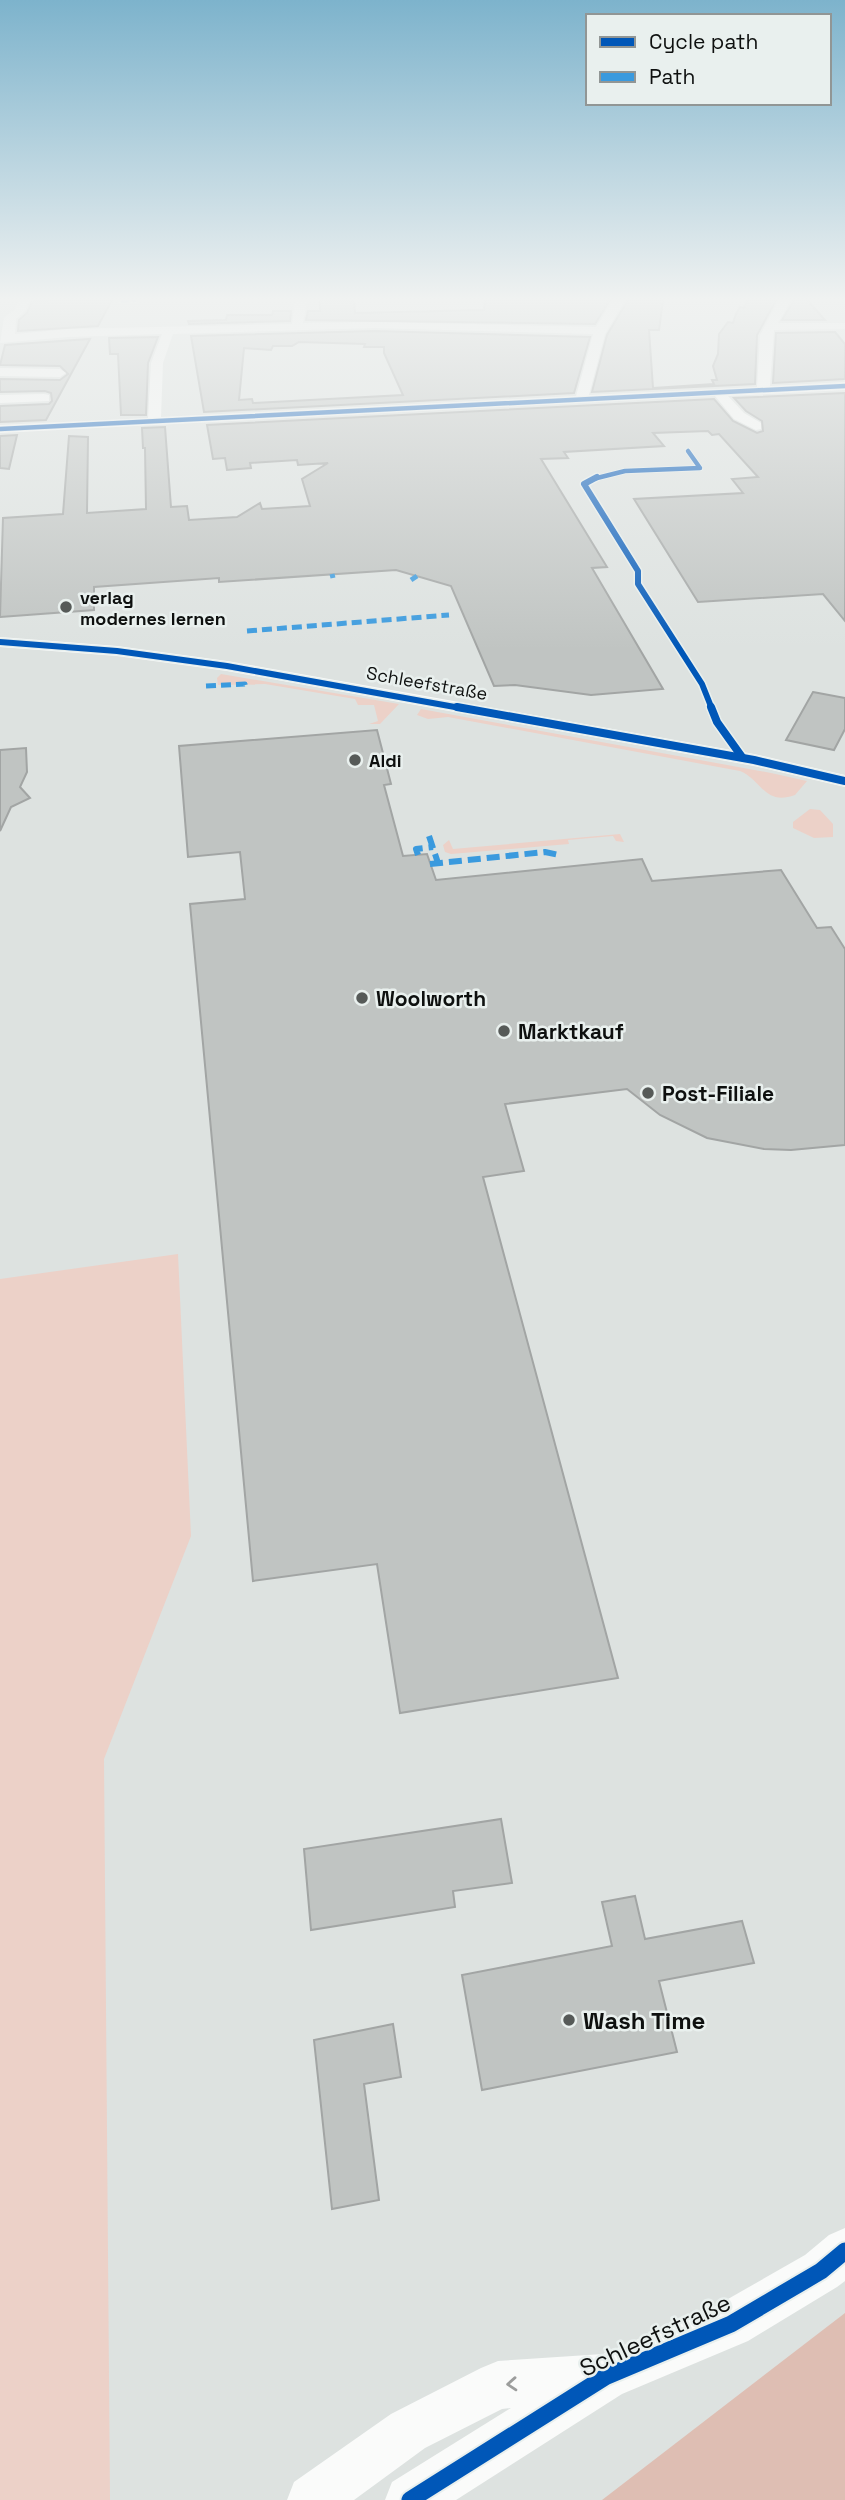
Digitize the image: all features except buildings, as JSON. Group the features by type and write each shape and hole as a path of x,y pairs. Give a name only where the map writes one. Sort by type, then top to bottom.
{"street":[{"path":"154,417 154,421"},
{"path":"0,429 239,417"},
{"path":"740,417 756,426"},
{"name":"Schleefstraße","path":"0,642 160,655 255,670 754,760 845,781"},
{"name":"Schleefstraße","path":"410,2500 605,2377 731,2324 821,2271 845,2251"},
{"name":"Schleefstraße","path":"312,2500 408,2431 498,2385 605,2377"}],"shaded area":[{"path":"221,674 399,704 380,724 369,724 378,721 374,705 358,705 355,699 265,684 218,685 217,678"},
{"path":"421,709 807,781 795,795 776,797 740,771 448,717 428,719 417,715"},
{"path":"810,809 820,810 833,824 833,837 814,838 793,828 793,822"},
{"path":"620,834 624,842 616,841 613,836 568,840 569,844 451,854 445,852 443,845 449,840 453,849"},
{"path":"178,1254 191,1536 104,1759 110,2500 0,2500 0,1279"},
{"path":"845,2313 845,2500 602,2500"}],"marked path":[{"path":"332,574 333,578"},
{"path":"411,580 417,576"},
{"path":"247,631 449,615"},
{"path":"206,686 245,684 246,689"},
{"path":"429,836 438,863"},
{"path":"418,855 416,849 433,847"},
{"path":"430,864 545,852 559,855"}],"cycle path":[{"path":"0,429 242,417"},
{"path":"688,451 700,468 610,473 584,484 638,571 638,584 702,684 717,722 742,757"},
{"path":"0,642 117,651 227,666 754,760 845,781"},
{"path":"410,2500 605,2377 731,2324 821,2271 845,2251"}],"place":[{"name":"verlag modernes lernen","path":"66,607"},
{"name":"Aldi","path":"355,760"},
{"name":"Woolworth","path":"362,998"},
{"name":"Marktkauf","path":"504,1031"},
{"name":"Post-Filiale","path":"648,1093"},
{"name":"Wash Time","path":"569,2020"}]}
